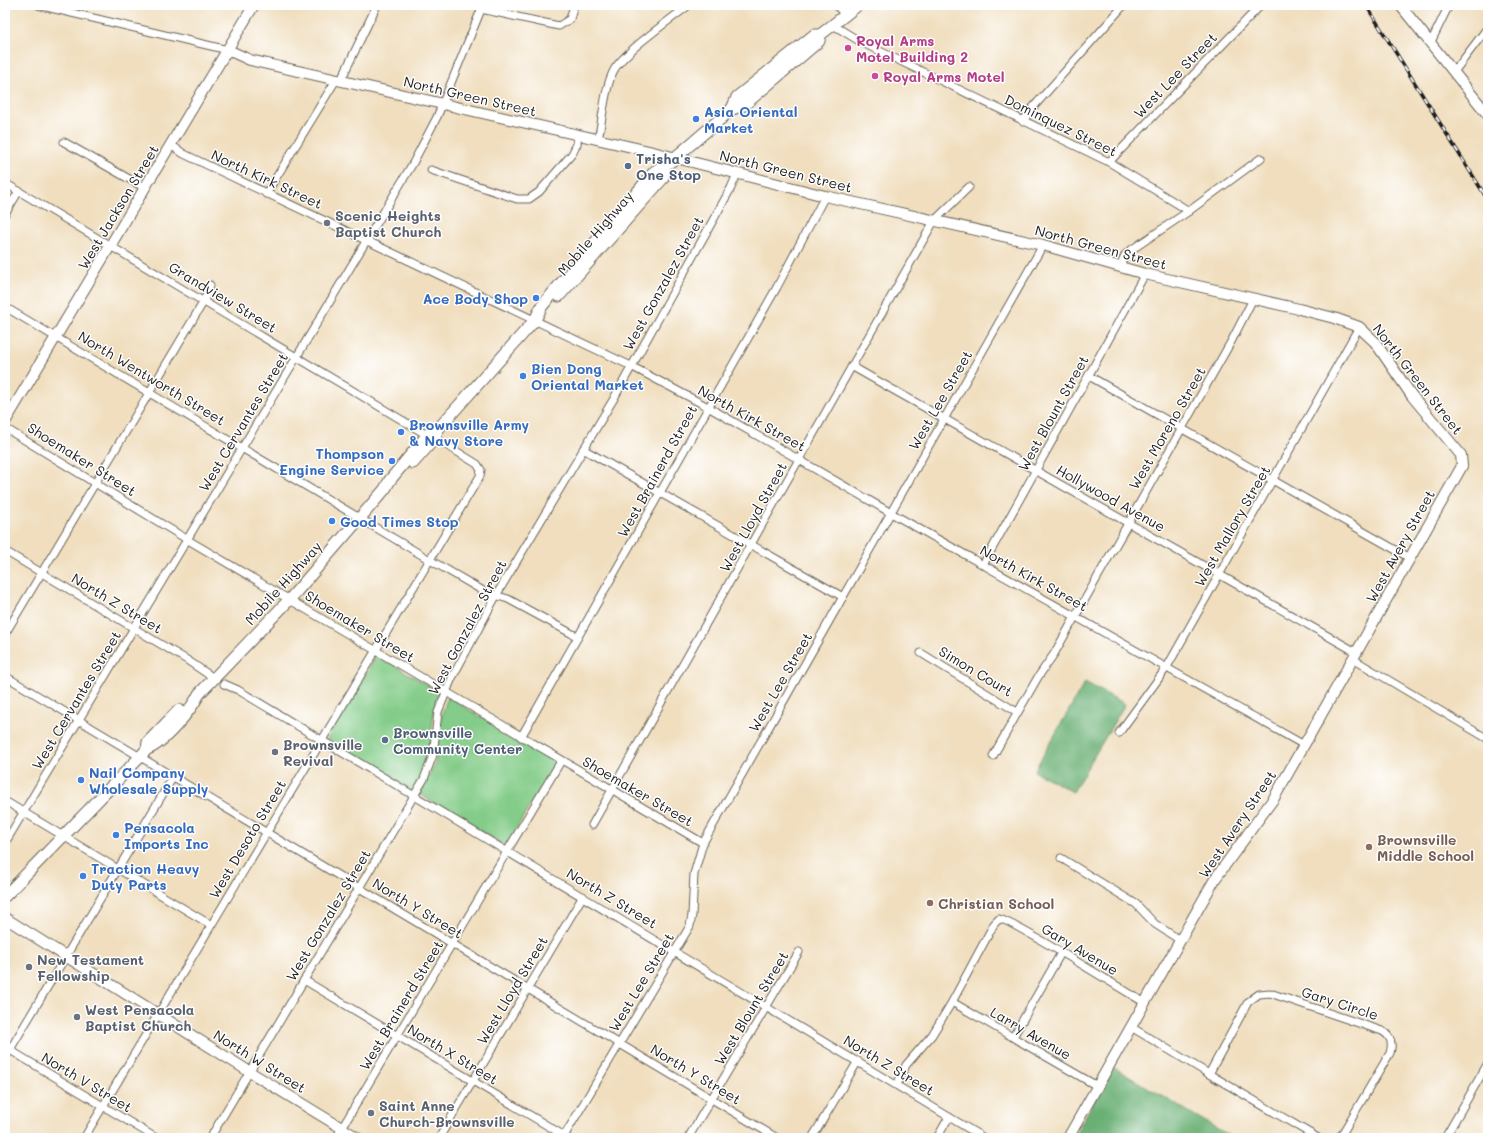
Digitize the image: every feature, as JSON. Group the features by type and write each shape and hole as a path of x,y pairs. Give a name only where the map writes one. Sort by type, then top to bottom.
{"main road":[{"name":"Mobile Highway","path":"5,896 143,753 153,747 166,734 194,704 199,694 220,681 385,489 395,484 433,434 537,316 546,310 584,269 663,178 665,166 732,109 744,104 803,55 819,41 820,35 858,5"}],"street":[{"name":"North Green Street","path":"38,5 228,50 250,60 598,139 825,196 1043,245 1145,274 1299,309 1359,327 1383,352 1412,396 1461,455 1462,462"},
{"name":"West Jackson Street","path":"5,422 254,5"},
{"path":"266,194 339,80 377,5"},
{"path":"482,7 559,26 570,19 574,5"},
{"path":"598,139 609,82 616,67 625,57 689,5"},
{"path":"836,5 845,15"},
{"path":"1023,122 1029,112 1124,5"},
{"path":"1400,5 1488,115"},
{"path":"1430,44 1449,5"},
{"name":"West Lee Street","path":"1109,162 1260,6"},
{"name":"West Cervantes Street","path":"5,843 416,158 442,103 482,7"},
{"name":"Dominquez Street","path":"833,25 854,39 1023,122 1109,162 1189,211"},
{"path":"1454,72 1488,27"},
{"path":"431,170 517,199 529,199 539,192 572,154 578,135"},
{"path":"64,142 145,188"},
{"name":"North Kirk Street","path":"171,145 184,154 266,194 537,316 708,407 891,513 1304,745"},
{"path":"1120,266 1125,255 1131,250 1189,211 1261,158"},
{"name":"West Gonzalez Street","path":"210,1138 431,764 438,712 446,692 497,594 631,366 731,188 737,174"},
{"name":"Grandview Street","path":"5,183 297,357 433,434 477,464 481,470"},
{"name":"West Lloyd Street","path":"592,825 752,545 934,221 969,187"},
{"path":"5,214 19,191"},
{"name":"West Brainerd Street","path":"521,737 777,287 825,196"},
{"name":"West Lee Street","path":"565,1137 675,952 691,920 694,874 703,843 1043,245"},
{"name":"West Blount Street","path":"983,565 1145,274"},
{"path":"5,634 204,301 210,285"},
{"name":"West Moreno Street","path":"993,756 1017,712 1054,654 1253,299"},
{"name":"North Wentworth Street","path":"5,307 485,592 497,594 578,637"},
{"name":"West Mallory Street","path":"1119,733 1167,667 1359,327"},
{"name":"Hollywood Avenue","path":"852,366 1220,574 1355,655 1488,739"},
{"path":"1089,376 1410,558"},
{"name":"Shoemaker Street","path":"5,428 96,482 188,540 290,599 561,761 703,843"},
{"path":"583,449 843,596"},
{"name":"West Avery Street","path":"1068,1138 1215,879 1274,798 1410,558 1462,462"},
{"name":"West Desoto Street","path":"84,1138 480,476 481,470"},
{"name":"North Z Street","path":"5,551 135,628 220,681 322,740 583,896 984,1138"},
{"name":"Simon Court","path":"921,653 1017,712"},
{"name":"North Y Street","path":"5,676 79,720 143,753 173,776 777,1138"},
{"name":"West Brainerd Street","path":"336,1138 561,761"},
{"path":"5,1058 7,1048 66,955 173,776"},
{"path":"5,801 211,925"},
{"path":"1061,858 1136,904 1155,924 1180,940"},
{"name":"West Lloyd Street","path":"439,1138 583,896"},
{"name":"North W Street","path":"5,918 358,1138"},
{"name":"Gary Avenue","path":"952,1002 994,924 1000,919 1061,953 1144,1003"},
{"name":"West Blount Street","path":"688,1138 799,952"},
{"path":"1013,1037 1061,953"},
{"name":"North X Street","path":"304,980 565,1137"},
{"name":"Gary Circle","path":"1209,1074 1248,1002 1259,994 1270,993 1382,1031 1390,1038 1392,1047 1390,1053 1342,1134 1338,1138"},
{"path":"897,1085 906,1065 932,1035 952,1002"},
{"name":"Larry Avenue","path":"952,1002 1097,1086"},
{"path":"1131,1027 1318,1138"},
{"name":"North V Street","path":"7,1048 156,1138"},
{"path":"812,1138 858,1061"},
{"path":"1445,1138 1488,1063"},
{"path":"937,1138 949,1117"}],"green space":[{"path":"377,655 441,693 434,711 428,762 413,791 327,739"},
{"path":"1085,682 1125,704 1073,792 1034,771"},
{"path":"448,697 556,762 506,846 419,794 435,765 442,714"},
{"path":"1113,1067 1233,1138 1073,1138"}],"railway":[{"path":"1366,5 1488,200"}],"place":[{"name":"Royal Arms Motel Building 2","path":"848,48"},
{"name":"Royal Arms Motel","path":"875,76"},
{"name":"Asia Oriental Market","path":"696,119"},
{"name":"Trisha's One Stop","path":"628,166"},
{"name":"Scenic Heights Baptist Church","path":"327,223"},
{"name":"Ace Body Shop","path":"536,298"},
{"name":"Bien Dong Oriental Market","path":"523,376"},
{"name":"Brownsville Army & Navy Store","path":"401,432"},
{"name":"Thompson Engine Service","path":"392,461"},
{"name":"Good Times Stop","path":"332,521"},
{"name":"Brownsville Community Center","path":"385,740"},
{"name":"Brownsville Revival","path":"275,752"},
{"name":"Nail Company Wholesale Supply","path":"81,780"},
{"name":"Pensacola Imports Inc","path":"116,835"},
{"name":"Brownsville Middle School","path":"1369,847"},
{"name":"Traction Heavy Duty Parts","path":"83,876"},
{"name":"Christian School","path":"930,903"},
{"name":"New Testament Fellowship","path":"29,967"},
{"name":"West Pensacola Baptist Church","path":"77,1017"},
{"name":"Saint Anne Church-Brownsville","path":"371,1113"}]}
